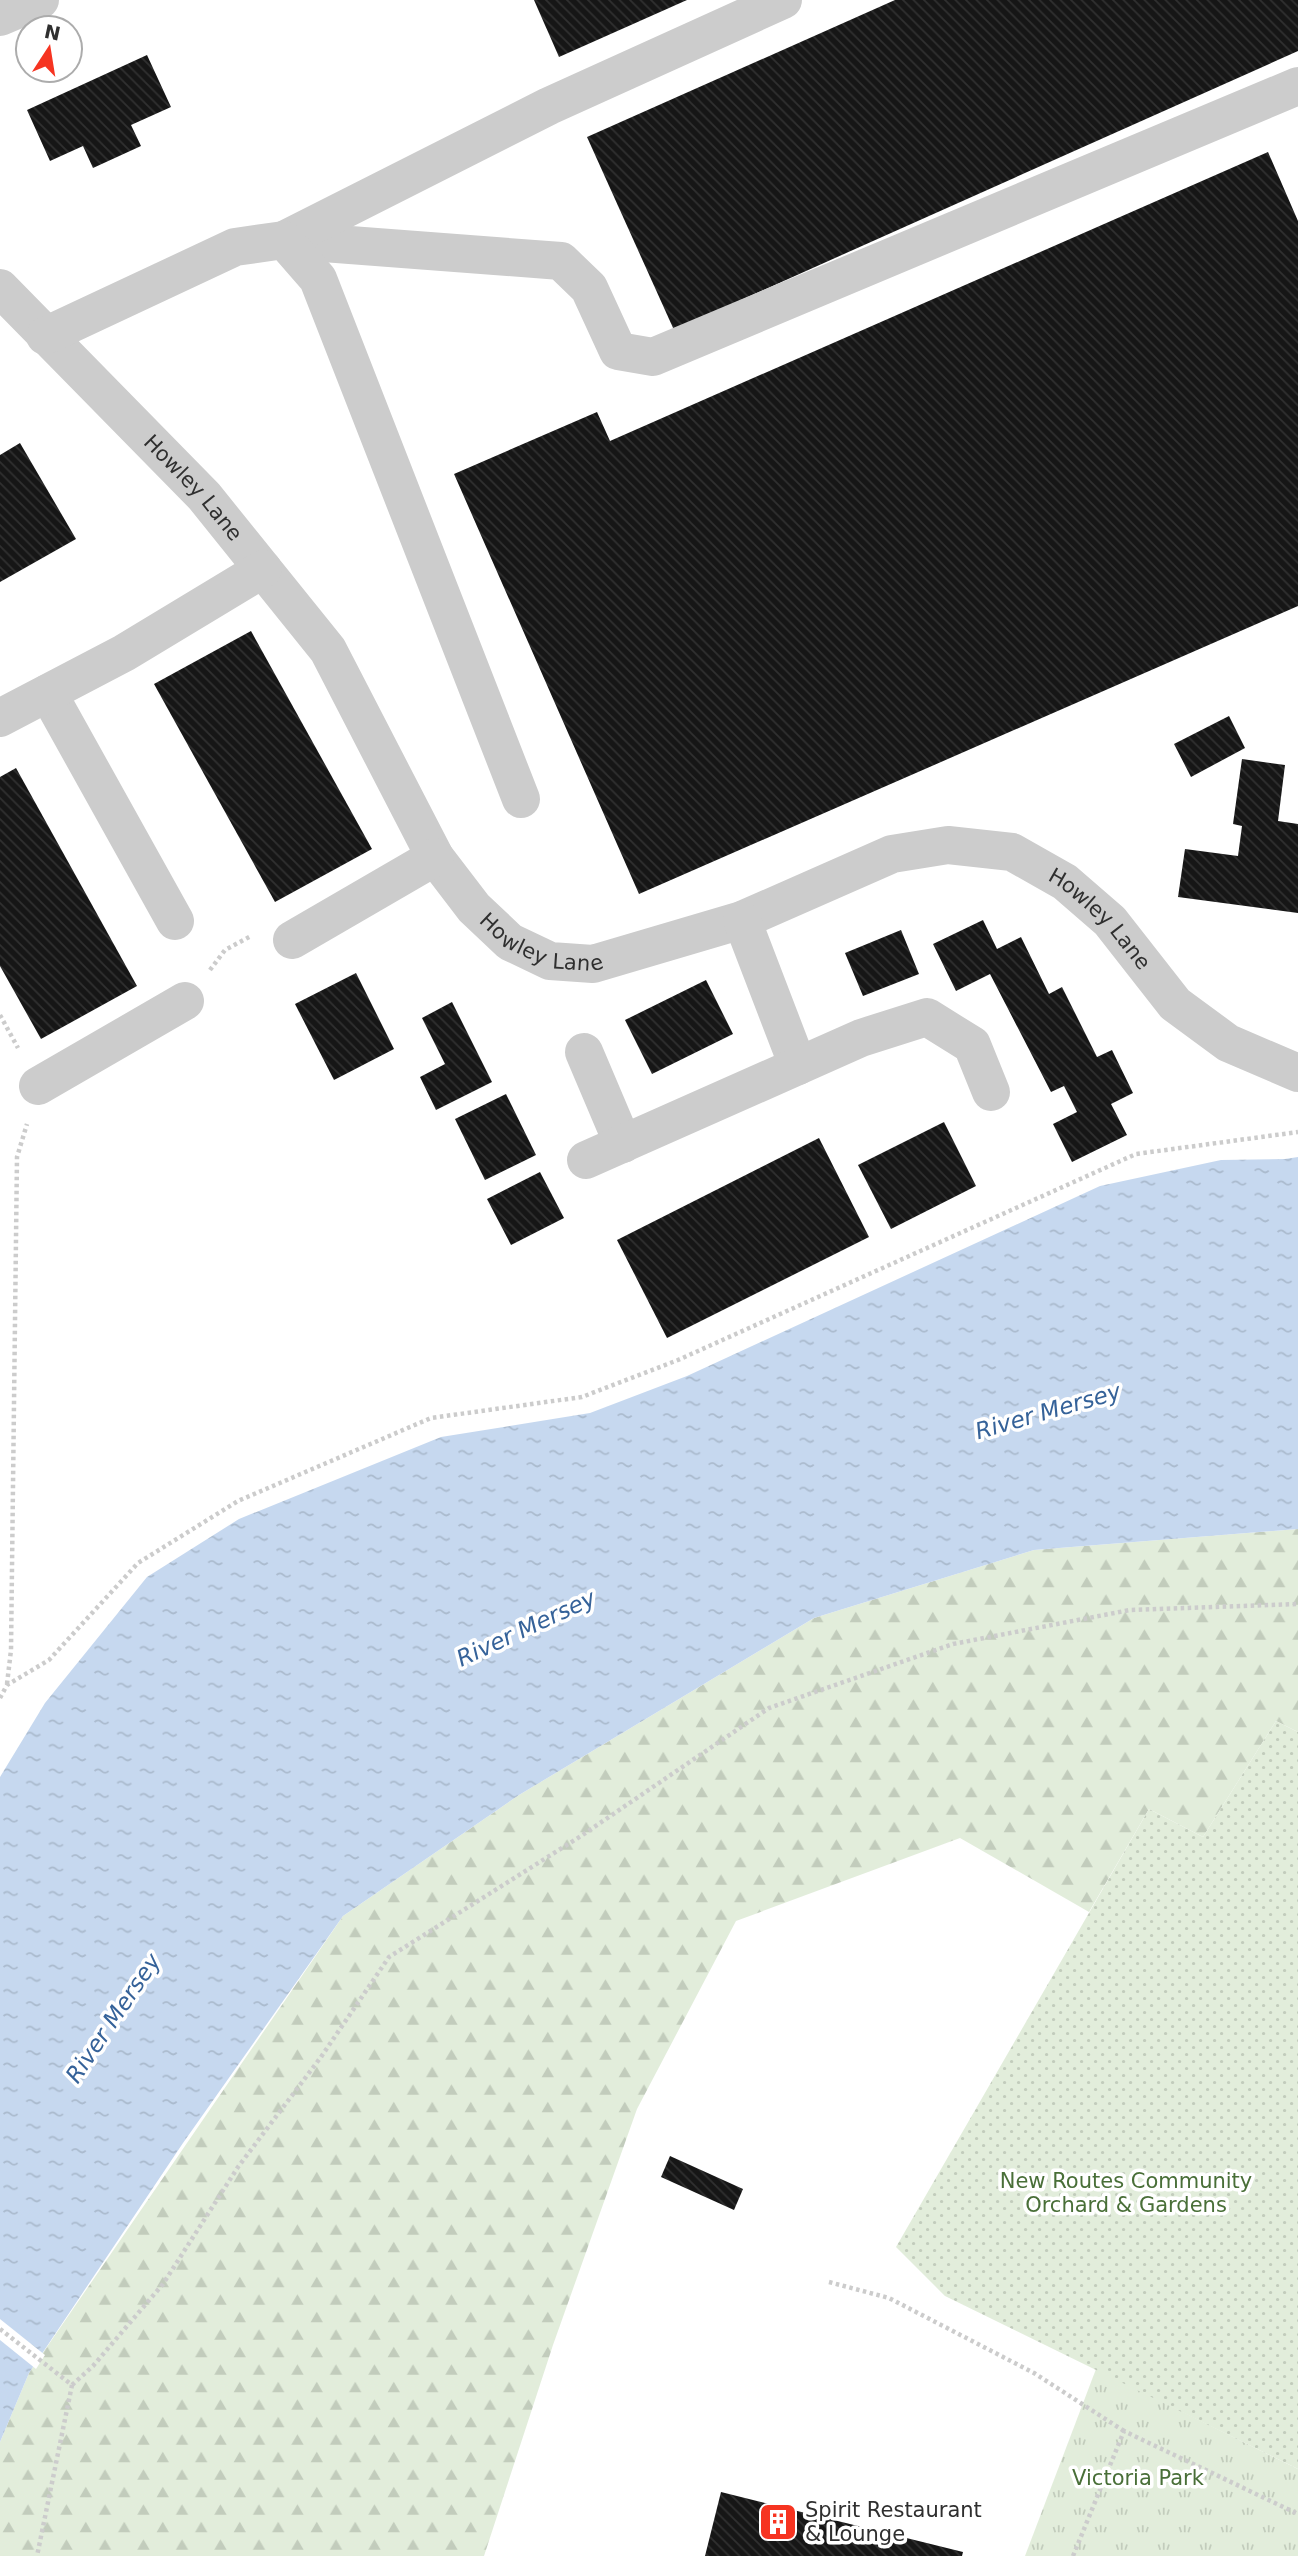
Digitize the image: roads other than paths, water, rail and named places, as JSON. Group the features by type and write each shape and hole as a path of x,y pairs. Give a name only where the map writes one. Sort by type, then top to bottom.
{"street":[{"path":"0,18 40,0"},
{"path":"284,240 549,106 783,0"},
{"path":"46,336 235,247 284,240 561,261 589,288 618,351 653,356 1298,86"},
{"path":"284,240 318,279 520,799"},
{"name":"Howley Lane","path":"0,288 204,495 328,650 435,857 474,908 510,942 550,961 593,964 743,920 892,854 948,845 1012,852 1065,882 1110,921 1175,1004 1228,1043 1298,1073"},
{"path":"0,718 124,653 263,569"},
{"path":"48,693 175,921"},
{"path":"292,940 435,857"},
{"path":"743,920 798,1066"},
{"path":"38,1086 186,1000"},
{"path":"586,1160 861,1038 927,1017 972,1045 991,1092"},
{"path":"584,1052 624,1144"}],"water":[{"name":"River Mersey","path":"1298,1157 1298,1529 1034,1550 814,1618 519,1795 343,1916 183,2143 29,2373 0,2442 0,1777 45,1703 147,1577 239,1519 441,1437 590,1413 687,1376 1100,1186 1221,1160"}],"place":[{"name":"Spirit Restaurant & Lounge","path":"778,2522"}],"park label":[{"name":"New Routes Community Orchard & Gardens","path":"1126,2193"},
{"name":"Victoria Park","path":"1138,2478"}]}
